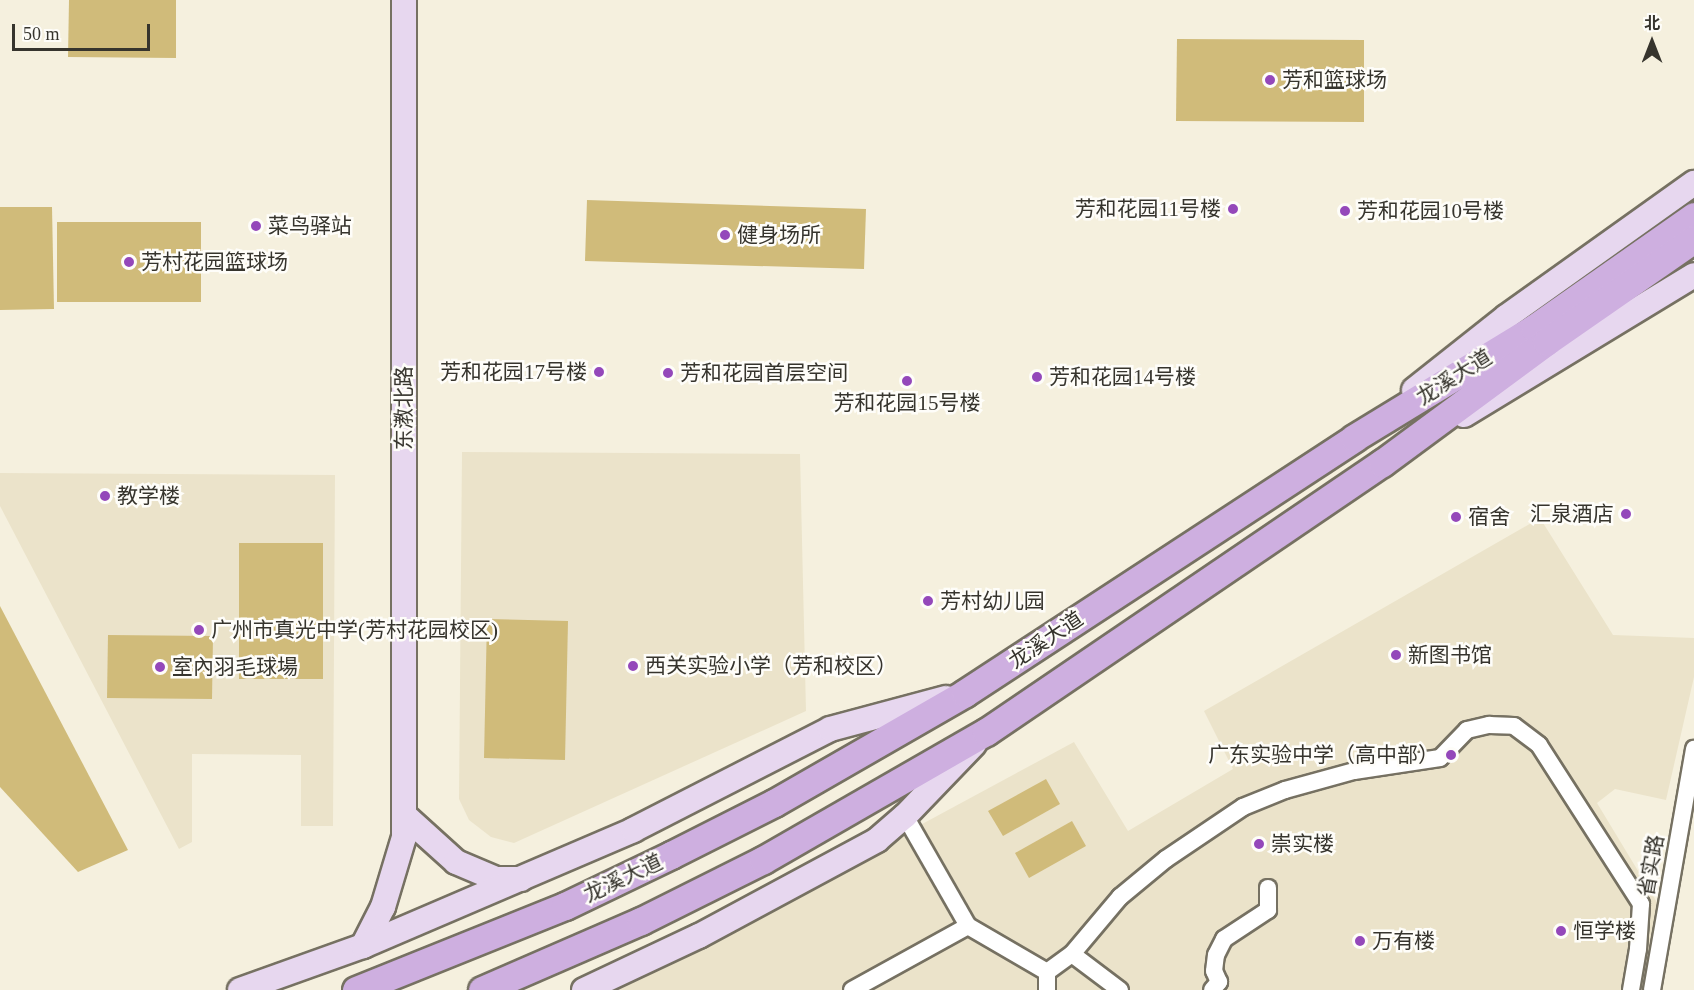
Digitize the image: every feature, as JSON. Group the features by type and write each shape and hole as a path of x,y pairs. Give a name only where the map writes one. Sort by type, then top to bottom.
{"main road":[{"name":"龙溪大道","path":"482,990 581,948 763,860 986,732 1382,463 1540,335 1694,216"},
{"name":"龙溪大道","path":"356,990 565,906 722,830 966,693 1354,438 1540,335 1694,239"}],"street":[{"name":"东漖北路","path":"363,946 383,908 397,869 404,837 404,0"},
{"path":"1354,438 1506,317 1694,183"},
{"path":"1382,463 1500,394 1694,275"},
{"path":"240,990 363,946 633,830 830,729 966,693"},
{"path":"1047,972 1072,954 1119,897 1166,859 1243,807 1284,790 1354,771 1440,758 1467,730 1489,725 1514,726 1539,745 1641,904 1638,949 1631,990"},
{"path":"584,990 699,936 877,840 905,816 986,732"},
{"name":"省实路","path":"1652,990 1694,749"},
{"path":"404,815 456,862 496,879 522,879"},
{"path":"905,816 968,926 1047,972"},
{"path":"1212,990 1219,982 1214,970 1216,955 1224,939 1268,910 1268,888"},
{"path":"852,990 968,926"},
{"path":"1072,954 1120,990"},
{"path":"1047,972 1047,990"}],"shaded area":[{"path":"69,0 176,0 176,58 68,57"},
{"name":"芳和篮球场","path":"1177,39 1364,40 1364,122 1176,121"},
{"name":"健身场所","path":"587,200 866,209 864,269 585,261"},
{"path":"0,207 52,207 54,309 0,310"},
{"name":"芳村花园篮球场","path":"57,222 201,222 201,302 57,302"},
{"name":"西关实验小学（芳和校区）","path":"462,452 800,454 806,711 514,843 491,837 469,820 459,799"},
{"name":"广州市真光中学(芳村花园校区)","path":"0,473 335,475 333,826 301,826 301,755 192,754 192,842 179,849 0,506"},
{"name":"广东实验中学（高中部）","path":"1540,518 1613,635 1694,638 1694,677 1666,800 1615,789 1597,803 1658,904 1642,990 615,990 1074,742 1128,831 1233,769 1204,711"},
{"path":"239,543 323,543 323,679 239,679"},
{"path":"0,606 128,850 78,872 0,787"},
{"path":"487,619 568,621 565,760 484,758"},
{"name":"室內羽毛球場","path":"108,635 213,636 212,699 107,698"},
{"path":"1046,779 1060,804 1003,836 988,811"},
{"path":"1072,821 1086,846 1029,878 1015,853"}],"place":[{"name":"芳和篮球场","path":"1270,80"},
{"name":"芳和花园11号楼","path":"1233,209"},
{"name":"芳和花园10号楼","path":"1345,211"},
{"name":"菜鸟驿站","path":"256,226"},
{"name":"健身场所","path":"725,235"},
{"name":"芳村花园篮球场","path":"129,262"},
{"name":"芳和花园17号楼","path":"599,372"},
{"name":"芳和花园首层空间","path":"668,373"},
{"name":"芳和花园14号楼","path":"1037,377"},
{"name":"芳和花园15号楼","path":"907,381"},
{"name":"教学楼","path":"105,496"},
{"name":"汇泉酒店","path":"1626,514"},
{"name":"宿舍","path":"1456,517"},
{"name":"芳村幼儿园","path":"928,601"},
{"name":"广州市真光中学(芳村花园校区)","path":"199,630"},
{"name":"新图书馆","path":"1396,655"},
{"name":"西关实验小学（芳和校区）","path":"633,666"},
{"name":"室內羽毛球場","path":"160,667"},
{"name":"广东实验中学（高中部）","path":"1451,755"},
{"name":"崇实楼","path":"1259,844"},
{"name":"恒学楼","path":"1561,931"},
{"name":"万有楼","path":"1360,941"}]}
